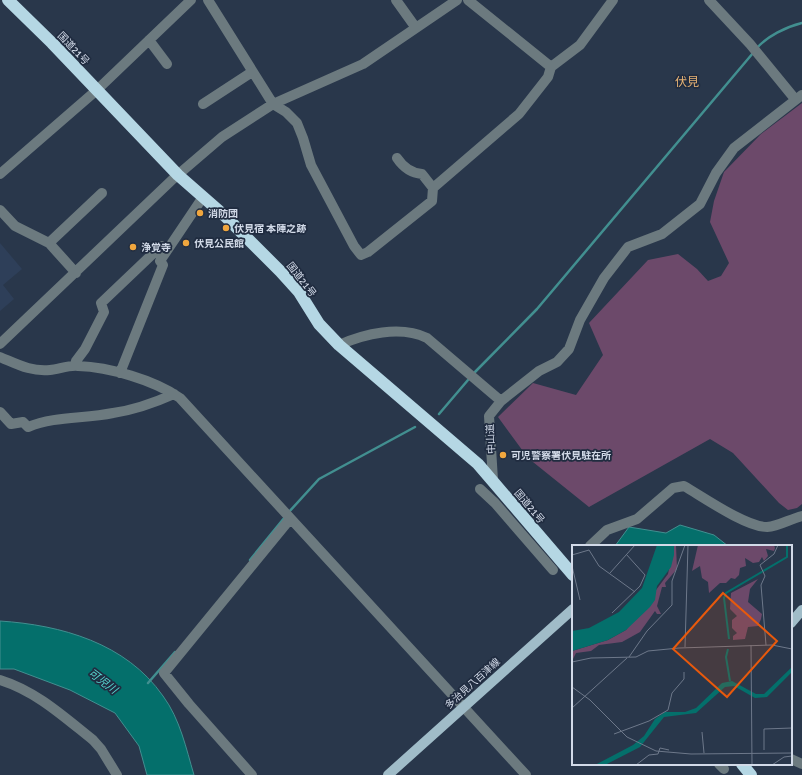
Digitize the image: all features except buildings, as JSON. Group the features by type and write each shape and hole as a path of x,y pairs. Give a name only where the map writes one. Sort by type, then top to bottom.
{"highway":[{"name":"国道21号","path":"8,0 98,89 178,175 226,217 280,271 299,292 319,324 338,345 461,448 493,480 571,568"},
{"path":"743,765 751,775"}],"main road":[{"name":"多治見八百津線","path":"388,775 572,610"}],"street":[{"path":"0,174 98,89 191,0"},
{"path":"208,0 273,104 286,112 297,123 304,138 311,165 354,246 361,255 368,252 432,202 433,188 422,174 414,173 402,166 397,158"},
{"path":"396,0 416,28"},
{"path":"0,344 178,175 222,137 273,104 363,64 456,0"},
{"path":"468,0 551,67"},
{"path":"433,188 486,144 519,114 548,77 551,67 580,44 613,0"},
{"path":"709,0 799,97"},
{"path":"149,40 167,64"},
{"path":"203,104 252,72"},
{"name":"中山道","path":"493,480 489,416 501,401 539,371 557,362 569,349 580,320 604,278 628,247 662,234 700,204 716,173 734,148 799,97"},
{"path":"49,243 102,192"},
{"path":"120,373 163,265 160,261 166,248 203,197"},
{"path":"0,210 15,226 49,243 76,273"},
{"path":"75,365 104,312 101,303 161,246 166,248"},
{"path":"338,345 370,335 390,332 420,335 426,338 501,401"},
{"path":"0,357 25,368 38,370 75,365 120,373 165,388 180,398 526,775"},
{"path":"0,412 11,424 23,422 28,427 43,421 112,414 152,404 174,394"},
{"path":"591,545 608,530 637,519 673,488 684,486 734,515 765,527 775,526 802,516"},
{"path":"480,489 495,503 553,570"},
{"path":"252,775 189,704 164,673 290,519"},
{"path":"0,680 14,684 31,693 93,740 101,749 117,775"},
{"path":"792,759 802,764"}],"shaded area":[{"path":"802,103 802,504 797,508 788,510 779,503 733,453 710,439 589,507 528,458 498,417 533,383 576,395 603,355 589,323 648,260 678,254 697,269 708,281 721,276 729,263 710,222 714,201 724,172 761,134"},
{"path":"0,243 22,269 3,285 14,299 0,311"}],"water":[{"path":"680,525 714,535 727,545 616,545 629,527 666,533"},
{"name":"可児川","path":"0,621 46,627 69,633 90,640 111,650 130,662 148,678 169,705 182,734 194,775 147,775 139,746 115,713 70,690 14,669 0,669"}],"waterway":[{"path":"756,49 760,44 777,33 802,23"},
{"path":"475,372 537,309 753,53"},
{"path":"439,414 468,380"},
{"path":"288,513 319,479 415,427"},
{"path":"250,560 285,517"},
{"path":"148,683 175,652"}],"place":[{"name":"消防団","path":"200,213"},
{"name":"伏見宿 本陣之跡","path":"226,228"},
{"name":"伏見公民館","path":"186,243"},
{"name":"浄覚寺","path":"133,247"},
{"name":"可児警察署伏見駐在所","path":"503,455"}],"district":[{"name":"伏見","path":"687,82"}]}
